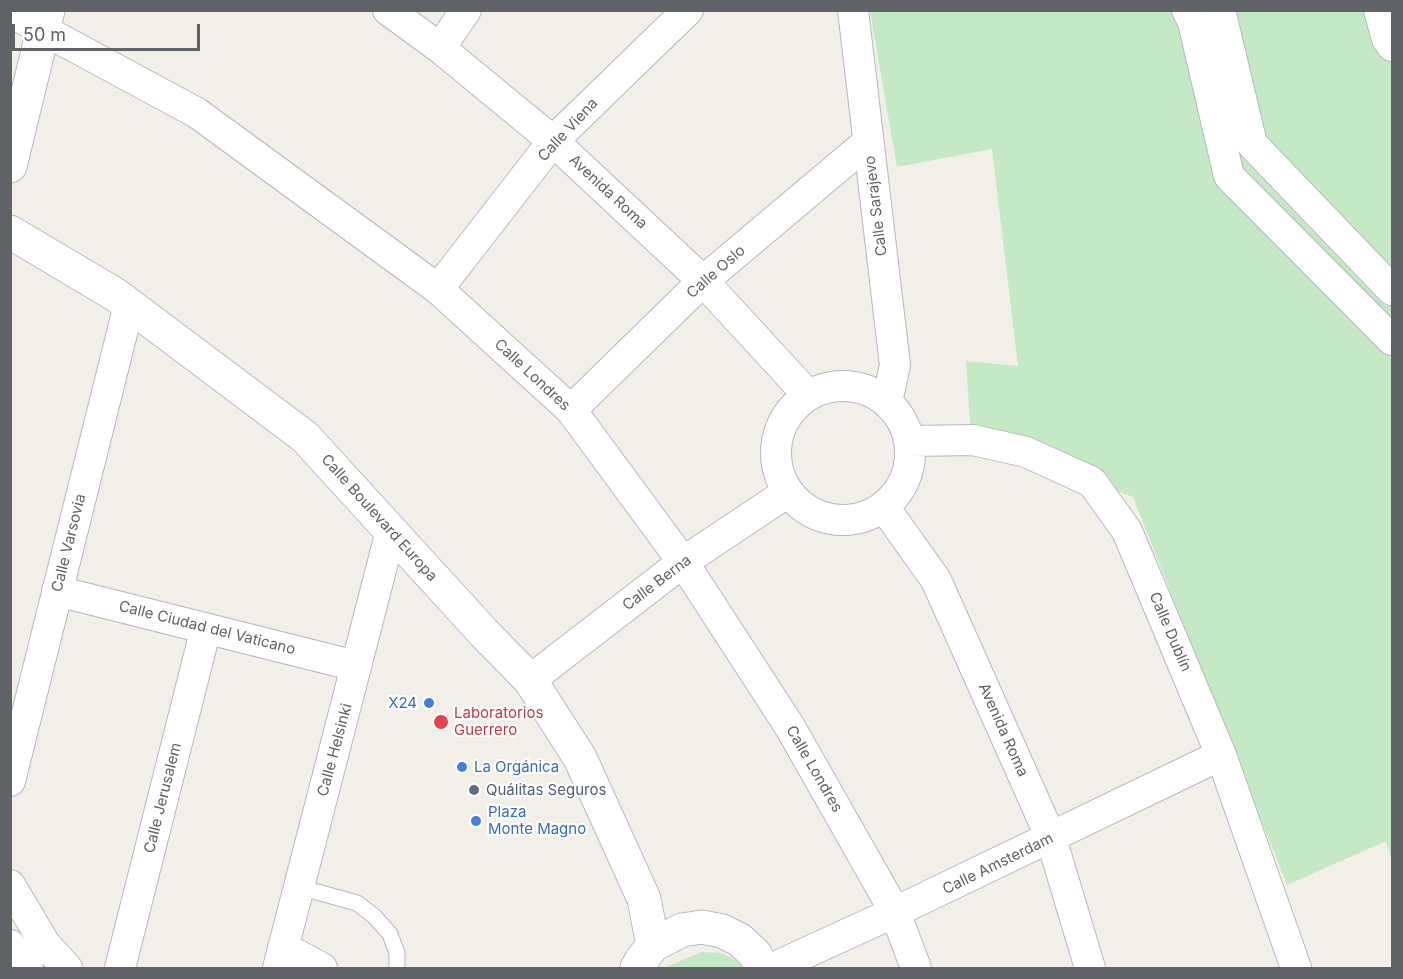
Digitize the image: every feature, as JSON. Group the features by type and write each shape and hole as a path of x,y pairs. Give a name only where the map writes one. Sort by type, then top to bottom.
{"main road":[{"path":"10,166 45,20"},
{"name":"Calle Boulevard Europa","path":"10,232 129,305 305,437 530,680 580,758 644,899 645,957"},
{"name":"Calle Boulevard Europa","path":"644,899 681,930"},
{"path":"645,957 681,930 702,927 722,931 740,940 754,954 762,969"}],"street":[{"name":"Avenida Roma","path":"388,10 440,48 553,141 703,281 808,395"},
{"path":"440,48 466,10"},
{"name":"Calle Viena","path":"438,289 553,141 688,10"},
{"name":"Calle Sarajevo","path":"853,10 895,365 887,402"},
{"path":"1187,10 1193,22 1229,176 1392,340"},
{"path":"1220,10 1252,144 1391,286 1365,312"},
{"path":"1379,10 1392,46"},
{"name":"Calle Londres","path":"10,12 45,20 197,113 438,289 571,410 683,562 790,727 895,912 915,969"},
{"name":"Calle Oslo","path":"571,410 703,281 868,142"},
{"name":"Calle Varsovia","path":"12,768 129,305"},
{"path":"849,386 869,391 887,402 902,419 910,441 911,459 906,477 897,494 884,507 865,517 844,520 822,517 803,507 788,492 778,472 776,450 780,429 792,410 808,395 828,388 849,386"},
{"name":"Calle Dublín","path":"910,441 973,440 1026,452 1092,482 1127,531 1221,755 1296,969"},
{"name":"Calle Berna","path":"530,680 683,562 788,492"},
{"name":"Avenida Roma","path":"884,507 936,580 1051,838 1090,969"},
{"name":"Calle Helsinki","path":"281,958 391,531"},
{"name":"Calle Ciudad del Vaticano","path":"57,591 356,666"},
{"name":"Calle Jerusalem","path":"120,969 206,628"},
{"name":"Calle Amsterdam","path":"773,969 1221,755"},
{"path":"10,885 45,944 67,969"},
{"path":"10,945 28,969"},
{"path":"281,958 322,969"}],"lane":[{"path":"299,886 357,903 375,916 390,934 397,953 397,969"}],"green space":[{"path":"870,11 1392,11 1392,860 1386,841 1287,885 1133,497 971,437 966,361 1018,366 992,149 897,167"},
{"path":"702,952 721,953 746,968 663,968"}],"place":[{"name":"X24","path":"429,703"},
{"name":"Laboratorios Guerrero","path":"441,722"},
{"name":"La Orgánica","path":"462,767"},
{"name":"Quálitas Seguros","path":"474,790"},
{"name":"Plaza Monte Magno","path":"476,821"}]}
